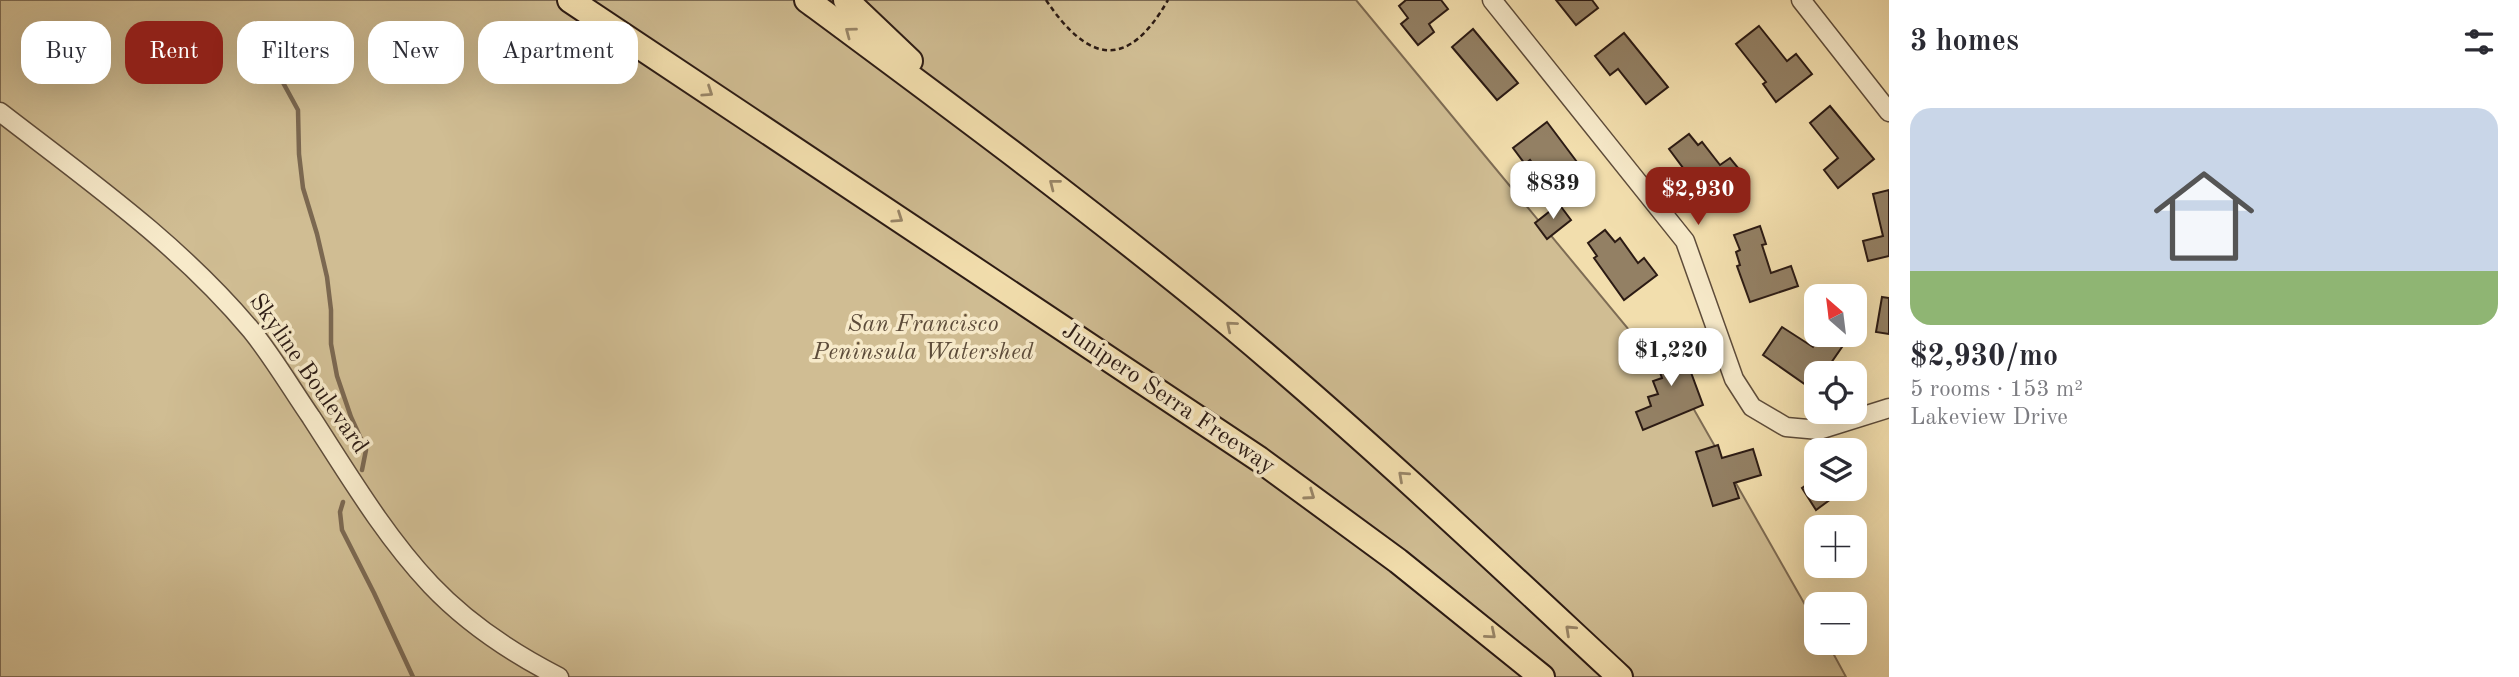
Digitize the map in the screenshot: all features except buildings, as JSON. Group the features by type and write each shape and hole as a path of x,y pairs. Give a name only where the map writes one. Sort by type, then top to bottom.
{"highway":[{"name":"Junipero Serra Freeway","path":"570,0 1259,459 1415,574 1542,677"},
{"path":"807,0 1116,233 1291,377 1417,488 1619,677"},
{"path":"846,0 964,116"}],"street":[{"path":"1492,0 1685,242 1734,379 1752,407 1786,427 1819,430 1889,408"},
{"path":"1801,0 1889,112"},
{"name":"Skyline Boulevard","path":"0,112 134,215 180,254 220,294 253,332 372,511 431,585 463,616 500,644 559,677"}],"path":[{"path":"1046,0 1078,39 1092,48 1105,51 1129,46 1139,40 1152,26 1168,0"}],"green space":[{"name":"San Francisco Peninsula Watershed","path":"0,0 1356,0 1692,406 1804,603 1804,655 1834,655 1846,677 0,677"}],"shaded area":[{"path":"1528,174 1545,195 1537,202 1527,196 1518,182"}],"waterway":[{"path":"284,84 298,110 303,188 327,277 331,344 337,376 366,450 362,470"},
{"path":"343,502 340,512 342,530 413,677"}]}
